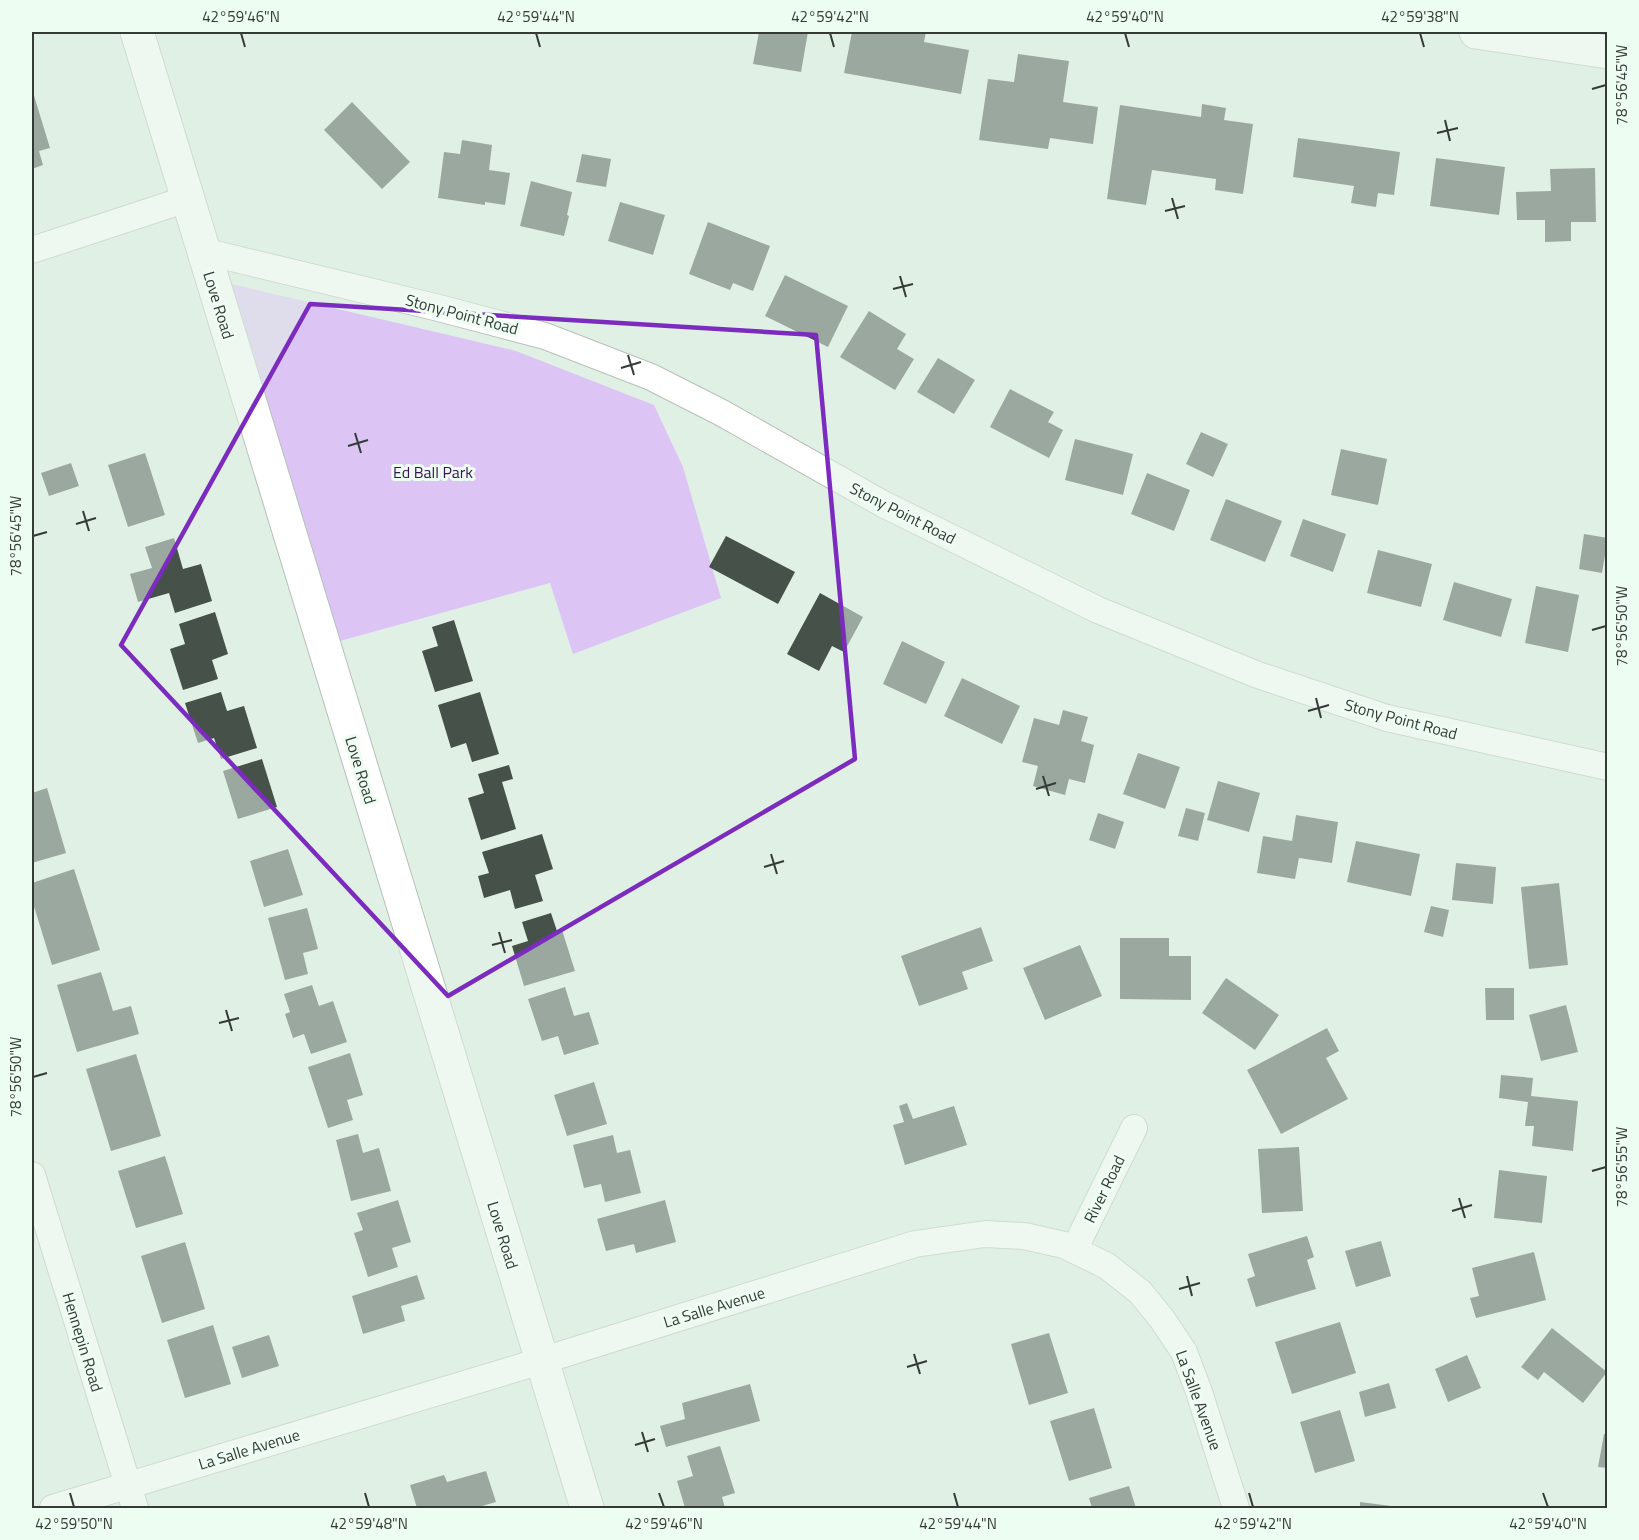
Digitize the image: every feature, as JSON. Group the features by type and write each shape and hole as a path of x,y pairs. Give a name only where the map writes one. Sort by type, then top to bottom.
{"street":[{"name":"Love Road","path":"137,32 587,1509"},
{"path":"1476,32 1608,52"},
{"path":"32,249 187,199"},
{"name":"Stony Point Road","path":"203,251 428,305 545,336 651,377 722,413 883,504 1098,610 1258,675 1387,718 1608,767"},
{"name":"River Road","path":"1074,1250 1134,1128"},
{"name":"Hennepin Road","path":"32,1175 131,1497"},
{"name":"La Salle Avenue","path":"53,1509 131,1497 541,1361 915,1244 985,1234 1024,1236 1064,1245 1107,1266 1140,1292 1162,1319 1184,1353 1199,1392 1236,1509"}],"highlighted area":[{"path":"310,304 816,335 855,759 448,996 121,645"}],"green space":[{"name":"Ed Ball Park","path":"232,284 516,351 654,405 683,467 721,598 573,654 550,583 340,641"}],"building":[{"path":"759,32 808,32 801,72 753,64"},
{"path":"852,32 926,32 924,42 969,50 961,94 844,73"},
{"path":"1018,54 1069,61 1063,102 1098,107 1093,144 1050,138 1048,149 979,140 988,79 1014,82"},
{"path":"32,89 50,148 39,151 43,165 32,169"},
{"path":"352,102 410,162 382,189 324,130"},
{"path":"1202,104 1226,108 1224,120 1253,124 1243,194 1215,190 1216,179 1152,170 1146,205 1107,199 1120,105 1201,117"},
{"path":"1298,138 1400,152 1394,195 1378,193 1376,207 1351,203 1354,186 1293,177"},
{"path":"462,140 492,145 489,170 510,173 505,205 485,202 485,205 438,198 444,152 460,154"},
{"path":"582,154 611,159 606,187 576,182"},
{"path":"1436,158 1505,167 1499,215 1430,206"},
{"path":"1595,168 1596,222 1571,222 1571,241 1545,242 1545,220 1517,220 1516,192 1551,191 1550,169"},
{"path":"531,181 572,192 564,236 520,226"},
{"path":"620,202 665,215 653,255 608,241"},
{"path":"708,222 770,246 753,291 733,283 730,290 689,274"},
{"path":"785,275 848,306 828,347 765,316"},
{"path":"869,311 906,334 897,349 914,359 895,390 840,357"},
{"path":"938,358 975,380 954,414 917,392"},
{"path":"1010,389 1054,412 1048,422 1063,430 1049,458 990,427"},
{"path":"1201,432 1228,444 1213,477 1186,464"},
{"path":"1075,439 1133,454 1123,495 1065,480"},
{"path":"1341,449 1387,459 1378,505 1331,495"},
{"path":"145,453 165,515 128,527 108,465"},
{"path":"71,463 79,486 49,496 41,473"},
{"path":"1147,473 1190,490 1174,531 1131,514"},
{"path":"1226,499 1282,521 1265,562 1210,540"},
{"path":"1303,519 1346,534 1333,572 1290,556"},
{"path":"1584,534 1608,538 1602,573 1579,569"},
{"path":"726,536 795,572 778,604 709,567"},
{"path":"174,538 183,569 201,564 212,601 175,613 169,593 138,602 130,574 152,568 145,547"},
{"path":"1378,550 1432,564 1421,607 1367,593"},
{"path":"1454,582 1512,599 1501,637 1443,620"},
{"path":"1536,586 1579,595 1568,652 1525,643"},
{"path":"820,593 863,617 844,652 832,646 819,671 787,654"},
{"path":"215,612 228,654 212,660 218,679 183,690 170,649 185,644 179,624"},
{"path":"454,620 473,681 435,692 422,651 438,646 432,627"},
{"path":"902,641 945,662 926,704 883,684"},
{"path":"962,678 1020,706 1002,744 944,716"},
{"path":"221,692 227,711 244,706 257,748 221,759 214,738 198,743 185,703"},
{"path":"480,692 499,754 472,762 466,743 451,748 438,705"},
{"path":"1063,710 1088,717 1081,741 1094,745 1085,783 1069,779 1065,795 1033,786 1038,766 1022,762 1034,718 1059,725"},
{"path":"1138,753 1180,767 1165,809 1123,794"},
{"path":"262,759 277,807 238,819 223,771"},
{"path":"509,765 513,779 502,782 516,829 481,840 468,798 484,793 478,774"},
{"path":"1218,781 1260,793 1249,832 1207,820"},
{"path":"47,788 66,853 32,863 32,793"},
{"path":"1186,808 1205,813 1198,841 1178,836"},
{"path":"1098,813 1124,822 1115,849 1089,840"},
{"path":"1296,815 1338,822 1332,863 1299,858 1295,879 1257,873 1263,836 1292,841"},
{"path":"542,834 553,869 535,875 543,901 515,909 510,890 484,898 478,876 489,873 482,852"},
{"path":"1356,841 1420,854 1411,896 1347,882"},
{"path":"288,849 303,895 264,907 250,861"},
{"path":"1456,863 1496,867 1493,904 1452,900"},
{"path":"74,869 100,950 52,965 32,900 32,883"},
{"path":"1559,883 1568,965 1529,969 1521,887"},
{"path":"1431,906 1449,910 1443,937 1424,932"},
{"path":"307,908 318,949 303,953 308,974 285,980 268,918"},
{"path":"551,913 557,931 562,930 575,971 524,986 512,946 528,941 522,922"},
{"path":"981,927 993,961 962,972 968,989 919,1006 901,956"},
{"path":"1120,938 1169,938 1169,956 1191,956 1191,1000 1120,999"},
{"path":"1080,945 1102,996 1045,1020 1023,968"},
{"path":"101,972 113,1011 131,1006 139,1034 77,1052 57,985"},
{"path":"1226,978 1279,1015 1255,1050 1202,1013"},
{"path":"312,985 319,1006 333,1001 347,1042 311,1054 304,1034 293,1038 285,1014 290,1012 284,994"},
{"path":"565,987 574,1016 589,1012 599,1044 564,1055 558,1036 542,1041 528,999"},
{"path":"1485,988 1514,988 1514,1020 1486,1020"},
{"path":"1566,1005 1578,1052 1541,1061 1529,1015"},
{"path":"1327,1028 1339,1051 1326,1058 1348,1099 1281,1134 1247,1070"},
{"path":"350,1053 363,1095 347,1100 353,1120 328,1128 308,1067"},
{"path":"136,1054 161,1136 111,1151 86,1069"},
{"path":"1501,1075 1533,1078 1531,1096 1578,1101 1573,1151 1532,1146 1534,1126 1525,1126 1528,1102 1499,1098"},
{"path":"594,1082 607,1124 567,1136 554,1095"},
{"path":"907,1103 913,1119 954,1106 967,1145 905,1165 893,1125 904,1122 899,1106"},
{"path":"358,1134 363,1153 379,1148 391,1191 351,1201 336,1140"},
{"path":"613,1135 617,1153 630,1150 641,1193 605,1202 601,1184 584,1188 573,1145"},
{"path":"1299,1147 1303,1211 1262,1213 1258,1149"},
{"path":"165,1156 183,1214 136,1228 118,1171"},
{"path":"1499,1170 1547,1176 1542,1223 1494,1218"},
{"path":"398,1200 411,1242 392,1248 398,1267 368,1277 354,1233 363,1230 357,1213"},
{"path":"665,1200 676,1242 636,1253 634,1244 606,1251 597,1219"},
{"path":"1307,1236 1314,1257 1307,1260 1316,1289 1256,1307 1247,1279 1255,1276 1248,1254"},
{"path":"1381,1241 1391,1276 1356,1287 1345,1251"},
{"path":"185,1242 205,1309 162,1323 141,1256"},
{"path":"1534,1252 1546,1300 1476,1318 1470,1298 1479,1296 1472,1268"},
{"path":"417,1275 425,1299 401,1306 405,1321 363,1334 352,1296"},
{"path":"1340,1322 1356,1373 1292,1394 1275,1342"},
{"path":"213,1325 231,1384 185,1398 167,1340"},
{"path":"1552,1328 1607,1372 1583,1403 1544,1372 1538,1380 1521,1367"},
{"path":"1049,1333 1068,1393 1029,1405 1011,1344"},
{"path":"269,1335 279,1366 242,1378 232,1347"},
{"path":"1467,1355 1481,1388 1448,1402 1435,1369"},
{"path":"1389,1383 1396,1408 1365,1417 1359,1392"},
{"path":"750,1384 760,1421 666,1447 660,1426 685,1419 682,1403"},
{"path":"1094,1408 1112,1468 1069,1481 1050,1421"},
{"path":"1340,1410 1355,1461 1315,1473 1300,1422"},
{"path":"1604,1434 1608,1434 1608,1468 1598,1467"},
{"path":"720,1446 735,1493 722,1497 725,1508 685,1508 677,1481 693,1476 687,1456"},
{"path":"486,1471 496,1502 475,1508 417,1508 410,1485 444,1475 447,1482"},
{"path":"1129,1486 1136,1508 1092,1508 1089,1498"},
{"path":"1360,1502 1399,1507 1399,1508 1360,1508"}]}
